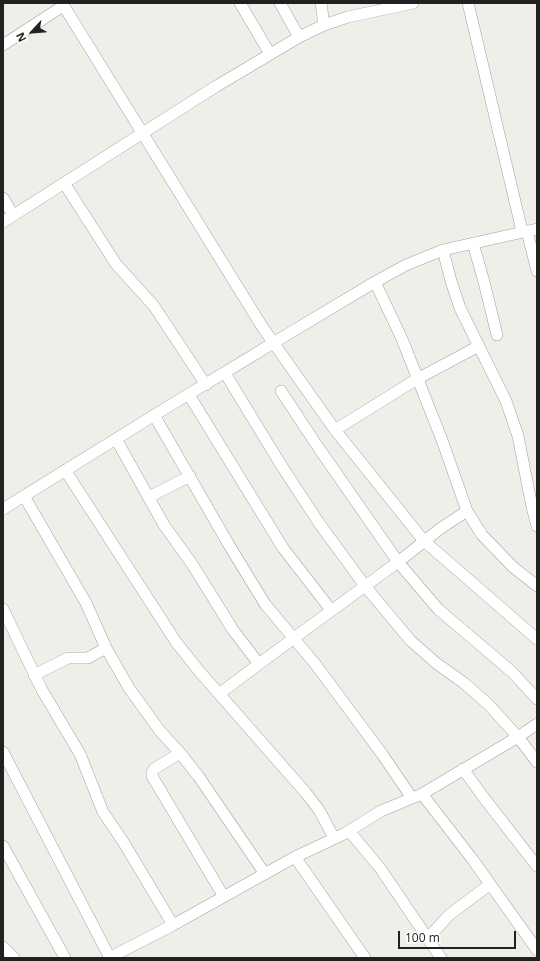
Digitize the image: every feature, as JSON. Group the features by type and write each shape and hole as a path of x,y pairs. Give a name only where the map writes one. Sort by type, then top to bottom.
{"street":[{"path":"240,3 270,54"},
{"path":"280,3 299,37"},
{"path":"321,3 324,25"},
{"path":"3,222 215,87 299,37 324,25 375,7 413,3"},
{"path":"468,3 529,230 537,271"},
{"path":"3,45 62,4 113,84 213,249 273,343 335,430 424,541 537,639"},
{"path":"64,183 116,264 154,306 206,385"},
{"path":"3,198 13,215"},
{"path":"3,509 154,415 375,282 406,266 443,250 529,230"},
{"path":"473,243 484,282 496,335"},
{"path":"443,250 460,308 489,365 508,408 518,436 537,526"},
{"path":"375,282 402,339 442,440 467,511 482,535 513,568 537,586"},
{"path":"335,430 417,378 479,346"},
{"path":"225,372 281,465 319,523 365,586 410,640 436,663 464,683 489,705 518,737 537,762"},
{"path":"281,390 318,447 398,562 438,609 512,672 537,700"},
{"path":"189,395 283,548 331,610"},
{"path":"154,415 253,585 275,616 316,665 382,754 473,860 489,885 537,950"},
{"path":"116,439 164,525 192,564 233,630 259,664"},
{"path":"65,470 176,642 313,802 334,838"},
{"path":"149,497 190,476"},
{"path":"24,496 84,598 106,648 136,698 160,731 199,777 265,874"},
{"path":"219,694 398,562 454,518 467,511"},
{"path":"3,609 34,675 80,754 103,812 124,843 173,925"},
{"path":"34,675 68,658 88,658 106,648"},
{"path":"3,752 7,766 110,958 296,857 349,831 381,811 417,796 518,737 537,724"},
{"path":"180,753 154,769 152,776 224,897"},
{"path":"463,769 537,866"},
{"path":"349,831 380,868 441,958"},
{"path":"3,846 65,958"},
{"path":"296,857 364,958"},
{"path":"428,938 444,920 489,885"},
{"path":"3,947 14,958"}]}
